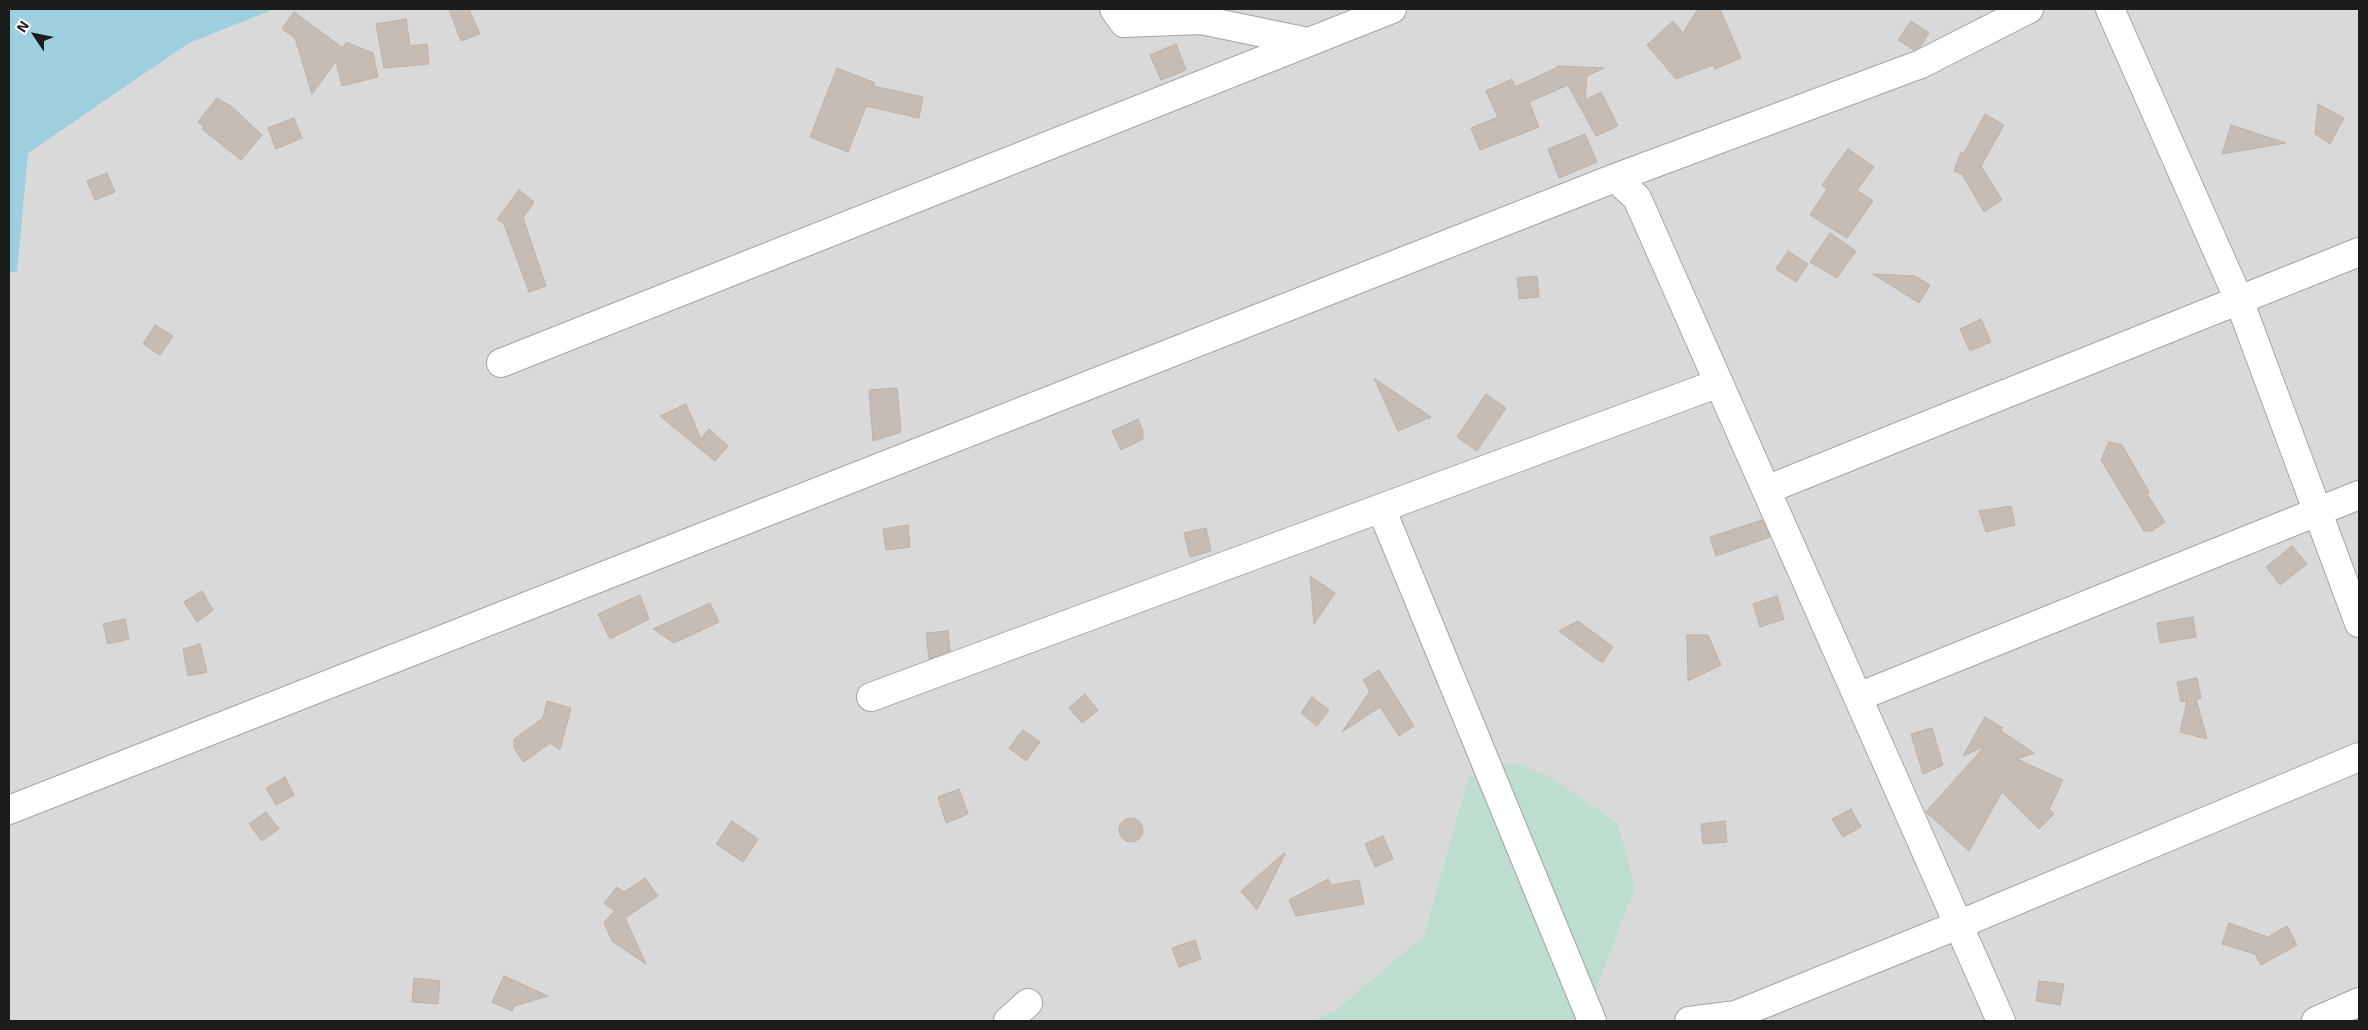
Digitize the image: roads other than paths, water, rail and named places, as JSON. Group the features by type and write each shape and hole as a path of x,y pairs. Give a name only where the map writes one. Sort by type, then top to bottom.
{"street":[{"path":"1114,9 1124,23 1201,20 1308,42"},
{"path":"501,363 1392,9"},
{"path":"9,810 1615,178 1921,64 2029,9"},
{"path":"2110,9 2239,300 2316,512 2359,623"},
{"path":"1615,178 1636,198 2001,1021"},
{"path":"1766,490 2359,252"},
{"path":"871,697 1719,383"},
{"path":"1858,697 2359,495"},
{"path":"1382,508 1592,1021"},
{"path":"1689,1021 1736,1015 2359,758"},
{"path":"2316,1021 2359,1002"},
{"path":"1008,1021 1028,1003"}],"water":[{"path":"9,9 274,9 189,43 28,153 17,272 9,272"}]}
